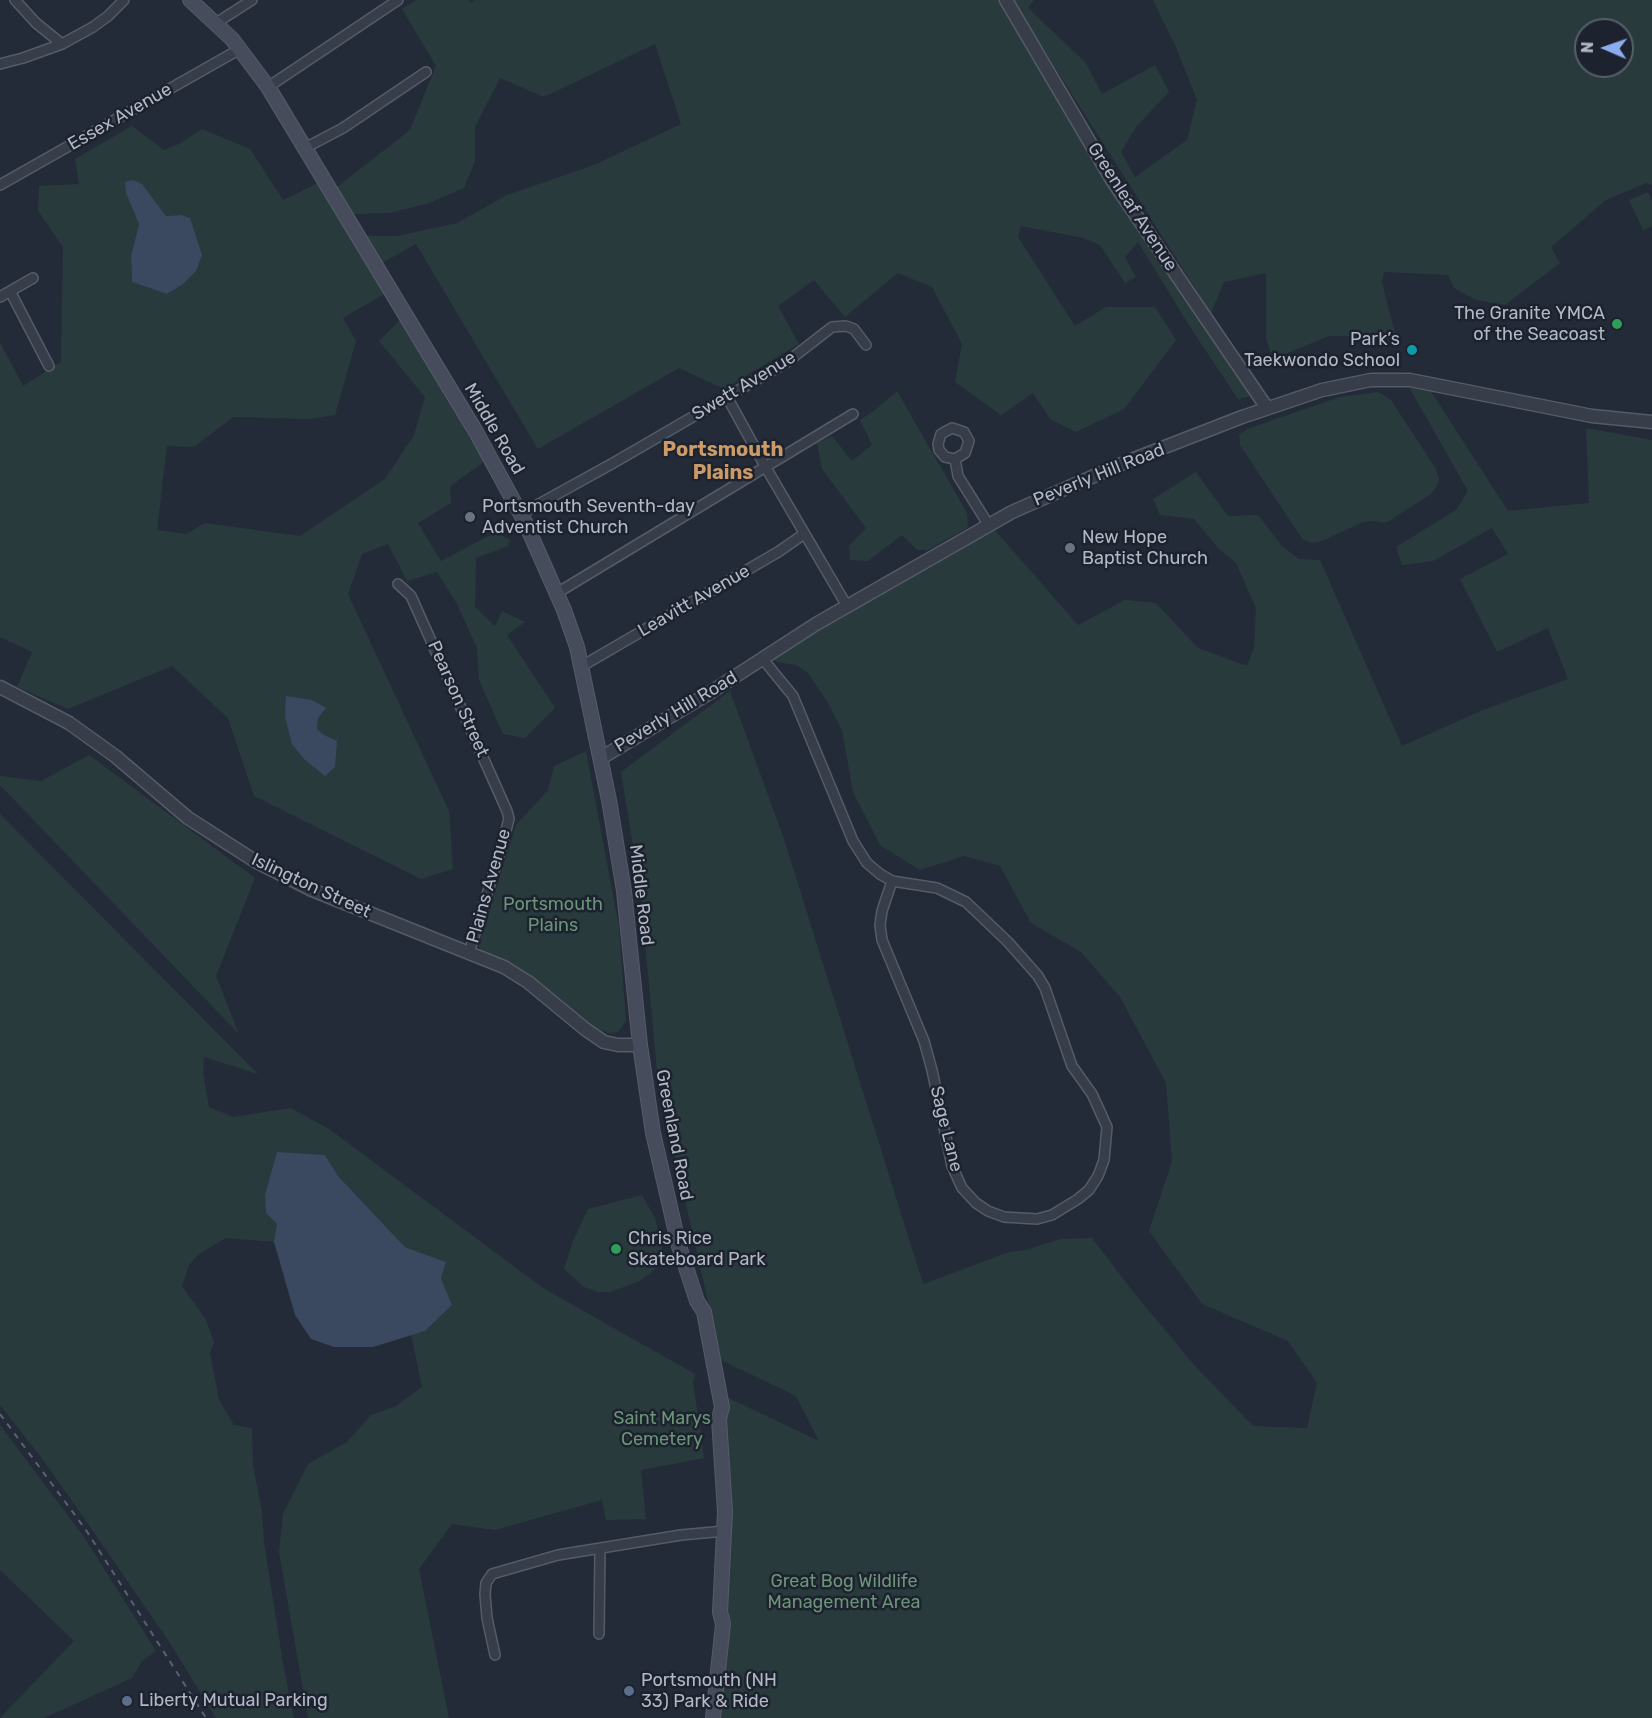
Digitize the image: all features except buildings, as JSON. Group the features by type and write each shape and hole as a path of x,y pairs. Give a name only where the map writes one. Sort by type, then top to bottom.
{"main road":[{"name":"Middle Road","path":"190,0 216,23 268,87 480,439 521,514 557,593 571,628 582,666 601,758 624,891 640,1045"},
{"name":"Greenland Road","path":"640,1045 649,1112 660,1168 679,1246 697,1301 696,1314 722,1407 719,1419 725,1531 720,1612 723,1624 713,1718"},
{"name":"Greenland Road","path":"704,1718 714,1623 720,1612"}],"street":[{"path":"15,0 62,44"},
{"path":"0,64 62,44 93,27 124,0"},
{"path":"216,23 252,0"},
{"path":"268,87 398,0"},
{"name":"Greenleaf Avenue","path":"1006,0 1112,180 1267,408"},
{"name":"Essex Avenue","path":"0,185 240,50"},
{"path":"305,148 343,128 426,72"},
{"path":"0,297 33,278"},
{"path":"10,291 49,366"},
{"name":"Swett Avenue","path":"521,514 787,362 832,327 838,325 854,329 866,345"},
{"name":"Peverly Hill Road","path":"601,758 848,606 988,524 1078,482 1267,408 1322,390 1371,380 1410,380 1592,416 1652,422"},
{"path":"727,397 804,534 848,606"},
{"path":"557,593 853,414"},
{"path":"955,459 958,476 988,524"},
{"name":"Leavitt Avenue","path":"582,666 778,552 804,534"},
{"name":"Pearson Street","path":"398,584 411,596 503,800 509,819"},
{"name":"Sage Lane","path":"762,658 793,696 860,853 867,863 892,881 937,888 966,902 1008,942 1038,976 1045,988 1072,1066 1092,1094 1107,1127 1104,1160 1098,1176 1089,1190 1052,1215 1037,1219 1004,1217 976,1203 962,1188 952,1166 924,1041 882,940 880,925 882,911 892,881"},
{"name":"Islington Street","path":"0,687 54,714 77,729 115,756 188,818 234,849 312,890 504,967 523,978 604,1042 618,1045 640,1045"},
{"name":"Plains Avenue","path":"469,953 509,819"},
{"path":"495,1655 487,1618 485,1594 486,1583 492,1574 549,1557 681,1535 725,1531"},
{"path":"599,1634 600,1549"}],"green space":[{"path":"417,0 468,0 471,3 475,0 999,0 1072,122 1251,390 1249,397 1238,399 1138,242 1125,257 1136,277 1125,283 1100,245 1083,238 1021,226 1018,237 1075,326 1106,307 1155,307 1176,340 1124,409 1076,432 1050,419 1033,393 1001,415 955,382 962,344 932,287 898,273 845,317 814,280 778,306 799,344 724,389 679,368 538,449 416,244 382,263 366,236 397,236 457,223 507,195 594,165 681,124 655,44 544,97 500,78 475,127 475,161 464,188 429,203 390,213 354,214 337,187 410,130 436,66 402,9"},
{"path":"1012,0 1034,0 1028,8 1086,63 1102,94 1155,65 1169,92 1136,127 1121,152 1135,177 1187,140 1197,100 1175,45 1153,0 1652,0 1652,185 1646,183 1606,200 1551,247 1560,263 1505,305 1476,300 1454,288 1448,275 1384,272 1382,283 1397,340 1371,336 1329,336 1273,359 1266,339 1266,273 1224,282 1211,313"},
{"path":"132,126 164,150 181,143 202,129 250,149 283,200 318,183 384,294 343,318 356,341 335,415 309,419 233,417 194,447 167,446 157,530 186,534 205,523 300,536 385,479 414,435 425,397 379,341 400,320 484,462 450,486 451,503 418,523 441,561 496,532 510,540 508,546 476,558 475,607 495,626 502,611 525,622 507,635 555,708 525,738 503,734 479,680 477,648 457,604 437,572 407,581 388,544 362,554 348,594 449,811 453,869 421,879 254,796 228,718 172,666 68,709 17,687 32,652 0,637 0,342 23,386 61,362 63,247 38,211 39,186 79,184 75,159","holes":["160,210 166,216 181,215 167,294 132,282 131,256 139,224","325,708 318,718 317,729 324,735 285,717"]},
{"path":"1648,192 1652,201 1652,226 1643,230 1629,200"},
{"name":"Great Bog Wildlife Management Area","path":"1409,387 1430,390 1508,511 1589,503 1586,428 1652,440 1652,1718 711,1718 723,1500 718,1393 819,1441 796,1396 719,1359 717,1352 719,1350 658,1081 640,889 621,772 730,691 783,836 923,1284 921,1285 1009,1252 1026,1250 1060,1239 1092,1238 1194,1365 1253,1426 1307,1428 1317,1383 1288,1341 1202,1304 1149,1231 1172,1161 1166,1083 1120,997 1081,952 1031,923 1000,866 964,856 920,870 880,845 853,792 842,730 827,701 808,673 796,665 777,662 774,659 817,629 993,528 1078,625 1125,600 1156,603 1198,648 1247,666 1254,648 1256,608 1236,563 1219,549 1194,519 1160,515 1153,499 1196,472 1228,516 1258,515 1282,546 1299,559 1320,560 1402,746 1483,710 1568,679 1548,628 1497,652 1460,579 1508,554 1492,528 1433,561 1402,565 1396,547 1456,510 1468,491"},
{"path":"897,391 967,513 968,527 928,550 917,550 902,535 868,561 850,560 849,546 866,528 822,469 817,443 832,436 852,461 872,445 860,420"},
{"path":"1378,392 1391,400 1436,469 1439,480 1436,487 1432,493 1386,523 1363,522 1322,541 1313,543 1303,540 1240,445 1239,435 1247,429 1340,397"},
{"name":"Portsmouth Plains","path":"586,751 619,927 626,1021 618,1032 608,1033 592,1026 519,968 485,953 478,946 516,825 548,790 554,766"},
{"path":"89,755 255,878 216,976 239,1034 0,785 0,776 41,781"},
{"name":"Saint Marys Cemetery","path":"0,814 258,1074 204,1057 203,1073 209,1107 233,1117 291,1108 329,1129 543,1288 695,1374 693,1382 704,1458 641,1470 646,1519 606,1520 602,1500 495,1530 452,1524 419,1569 449,1718 308,1718 279,1552 283,1514 308,1464 347,1442 371,1415 396,1406 422,1387 411,1334 425,1331 452,1305 441,1278 446,1262 405,1247 338,1176 325,1155 266,1212 277,1224 274,1242 226,1238 199,1254 189,1265 182,1286 206,1320 214,1342 210,1353 219,1400 234,1425 252,1428 253,1465 262,1513 264,1542 294,1718 216,1718 170,1643 84,1518 41,1457 0,1405"},
{"name":"Chris Rice Skateboard Park","path":"642,1195 655,1218 662,1243 662,1259 658,1267 640,1281 610,1292 598,1292 584,1287 564,1269 573,1241 588,1209"},
{"path":"0,1425 84,1537 156,1651 142,1661 132,1678 44,1718 0,1718 74,1641 0,1570"}],"water":[{"path":"133,180 142,184 166,216 181,215 190,218 202,255 196,271 183,284 167,294 132,282 131,256 139,224 126,193 125,182"},
{"path":"286,696 312,700 326,708 318,718 317,729 337,741 335,767 325,776 304,759 292,744 285,717"},
{"path":"277,1152 325,1155 338,1176 405,1247 446,1262 441,1278 452,1305 425,1331 373,1347 334,1347 311,1339 295,1315 274,1242 277,1224 266,1213 265,1195"}],"railway":[{"path":"0,1414 86,1530 206,1718"}],"place":[{"name":"The Granite YMCA of the Seacoast","path":"1617,324"},
{"name":"Park’s Taekwondo School","path":"1412,350"},
{"name":"Portsmouth Seventh-day Adventist Church","path":"470,517"},
{"name":"New Hope Baptist Church","path":"1070,548"},
{"name":"Chris Rice Skateboard Park","path":"616,1249"},
{"name":"Portsmouth (NH 33) Park & Ride","path":"629,1691"},
{"name":"Liberty Mutual Parking","path":"127,1701"}],"district":[{"name":"Portsmouth Plains","path":"723,462"}]}
